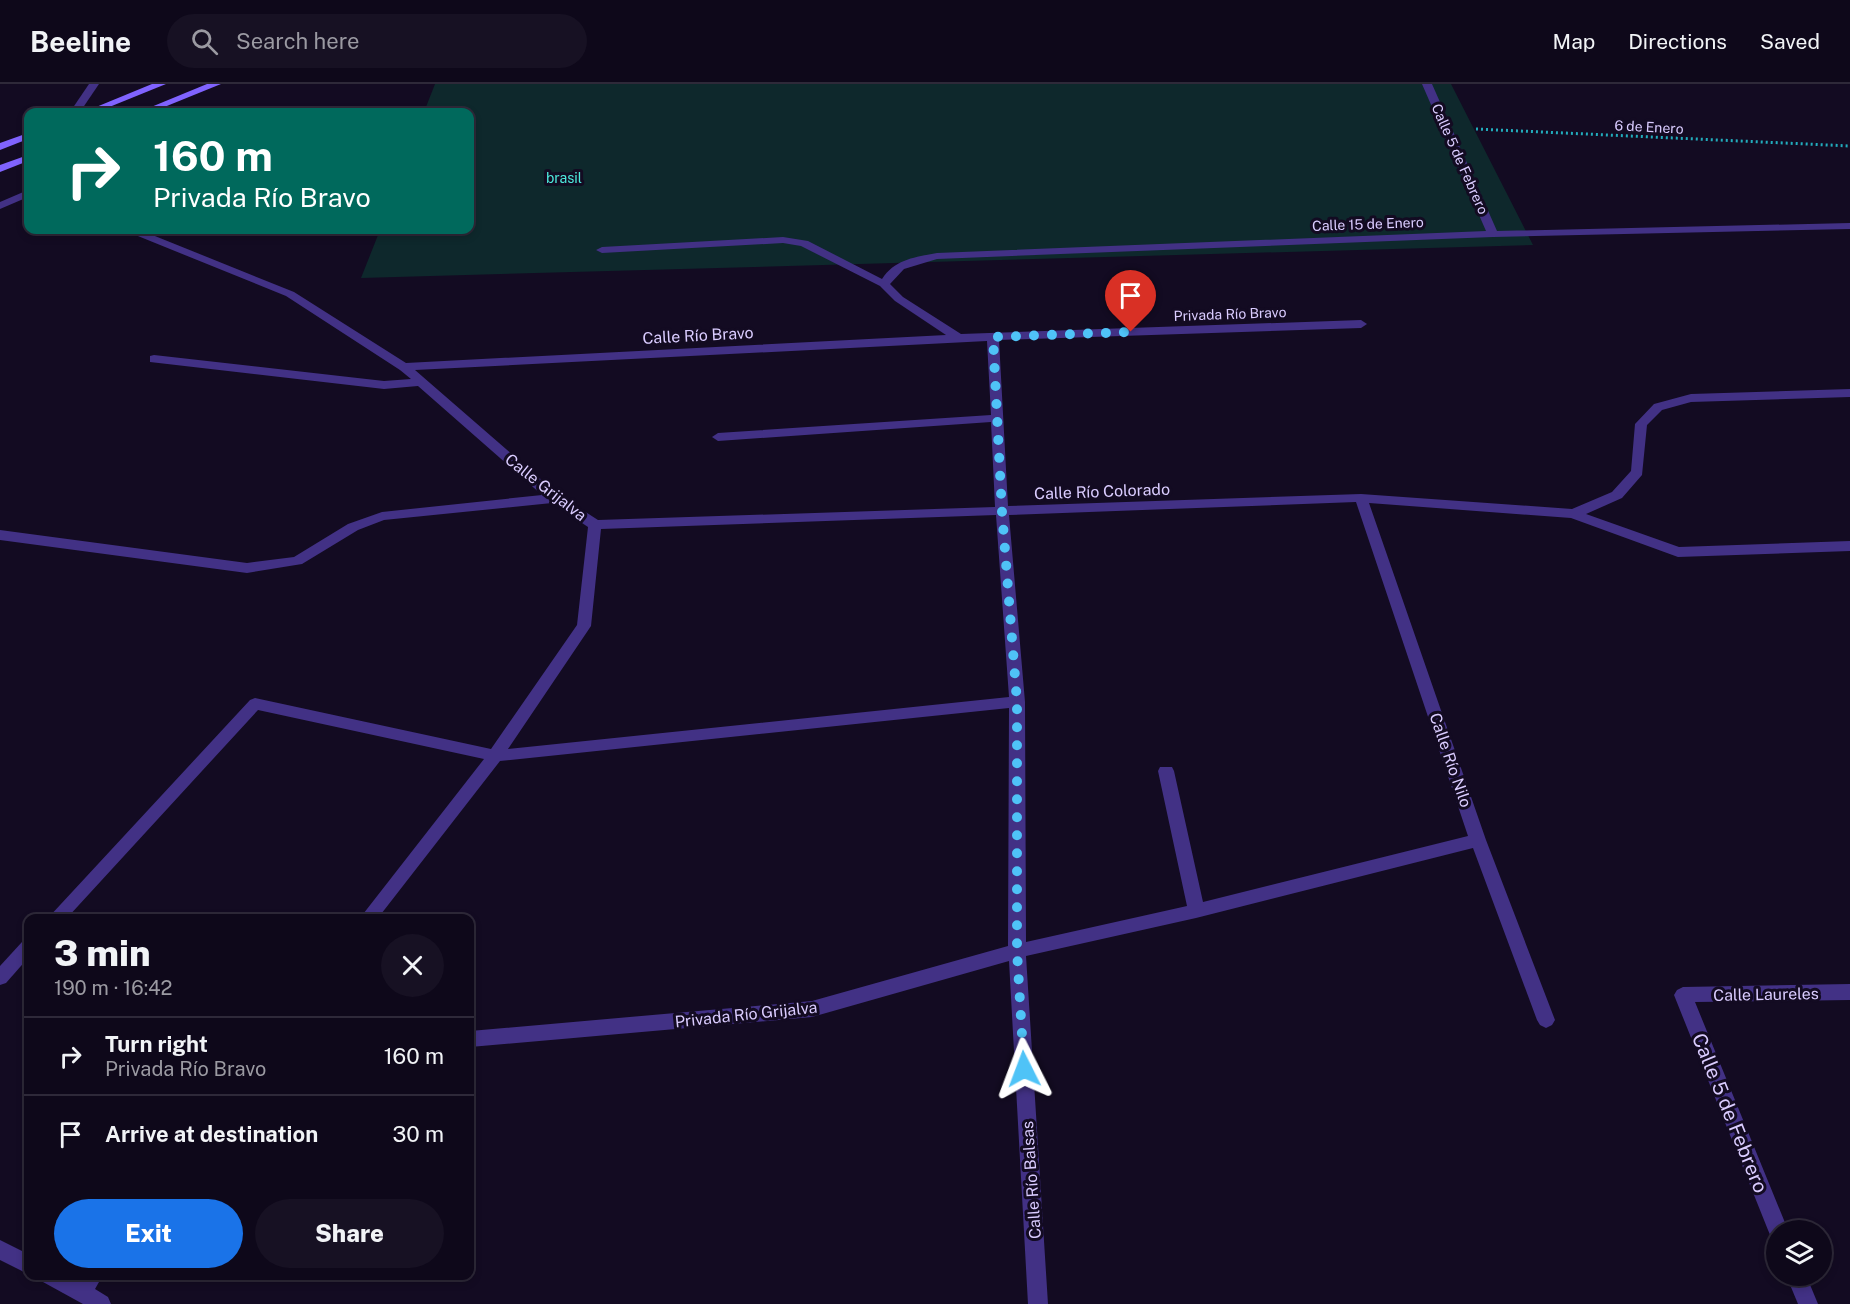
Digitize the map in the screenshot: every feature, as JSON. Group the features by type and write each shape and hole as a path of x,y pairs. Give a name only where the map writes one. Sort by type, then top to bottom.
{"main road":[{"path":"99,108 161,84"},
{"path":"154,108 216,84"},
{"path":"0,147 24,138"},
{"path":"0,169 24,160"}],"street":[{"path":"78,108 94,84"},
{"name":"Calle 5 de Febrero","path":"1427,84 1493,234"},
{"path":"0,206 24,195"},
{"name":"Calle 15 de Enero","path":"884,284 891,272 904,263 937,256 1493,234 1850,226"},
{"name":"Calle Grijalva","path":"142,234 290,294 404,367 554,498 596,525 584,626 495,756 371,914"},
{"path":"602,250 783,240 804,243 884,284 899,299 959,338"},
{"name":"Privada Río Bravo","path":"993,337 1361,324"},
{"name":"Calle Río Bravo","path":"404,367 993,337"},
{"name":"Calle Río Balsas","path":"993,337 1002,512 1017,702 1017,951 1038,1304"},
{"path":"154,359 384,385 422,382"},
{"path":"1574,514 1617,495 1637,472 1641,424 1658,406 1691,399 1850,393"},
{"path":"718,437 996,418"},
{"path":"0,535 247,568 297,561 353,527 382,516 554,498"},
{"name":"Calle Río Colorado","path":"596,525 1361,498 1574,514"},
{"name":"Calle Río Nilo","path":"1361,498 1478,840 1546,1020"},
{"path":"1574,514 1678,552 1850,546"},
{"path":"60,914 255,704 495,756 1017,702"},
{"path":"1166,771 1196,911"},
{"name":"Privada Río Grijalva","path":"474,1039 812,1009 1017,951 1196,911 1478,840"},
{"path":"0,978 24,951"},
{"name":"Calle Laureles","path":"1683,995 1850,992"},
{"name":"Calle 5 de Febrero","path":"1683,995 1774,1220"},
{"path":"0,1250 24,1262"},
{"path":"87,1283 101,1304"},
{"path":"1801,1286 1808,1304"}],"path":[{"name":"6 de Enero","path":"1448,128 1850,146"}],"green space":[{"name":"brasil","path":"435,84 1451,84 1533,245 361,278 378,234 474,234 474,108 426,108"}],"route":[{"path":"1024,1069 1017,951 1017,702 1002,512 993,337 1131,332"}]}
